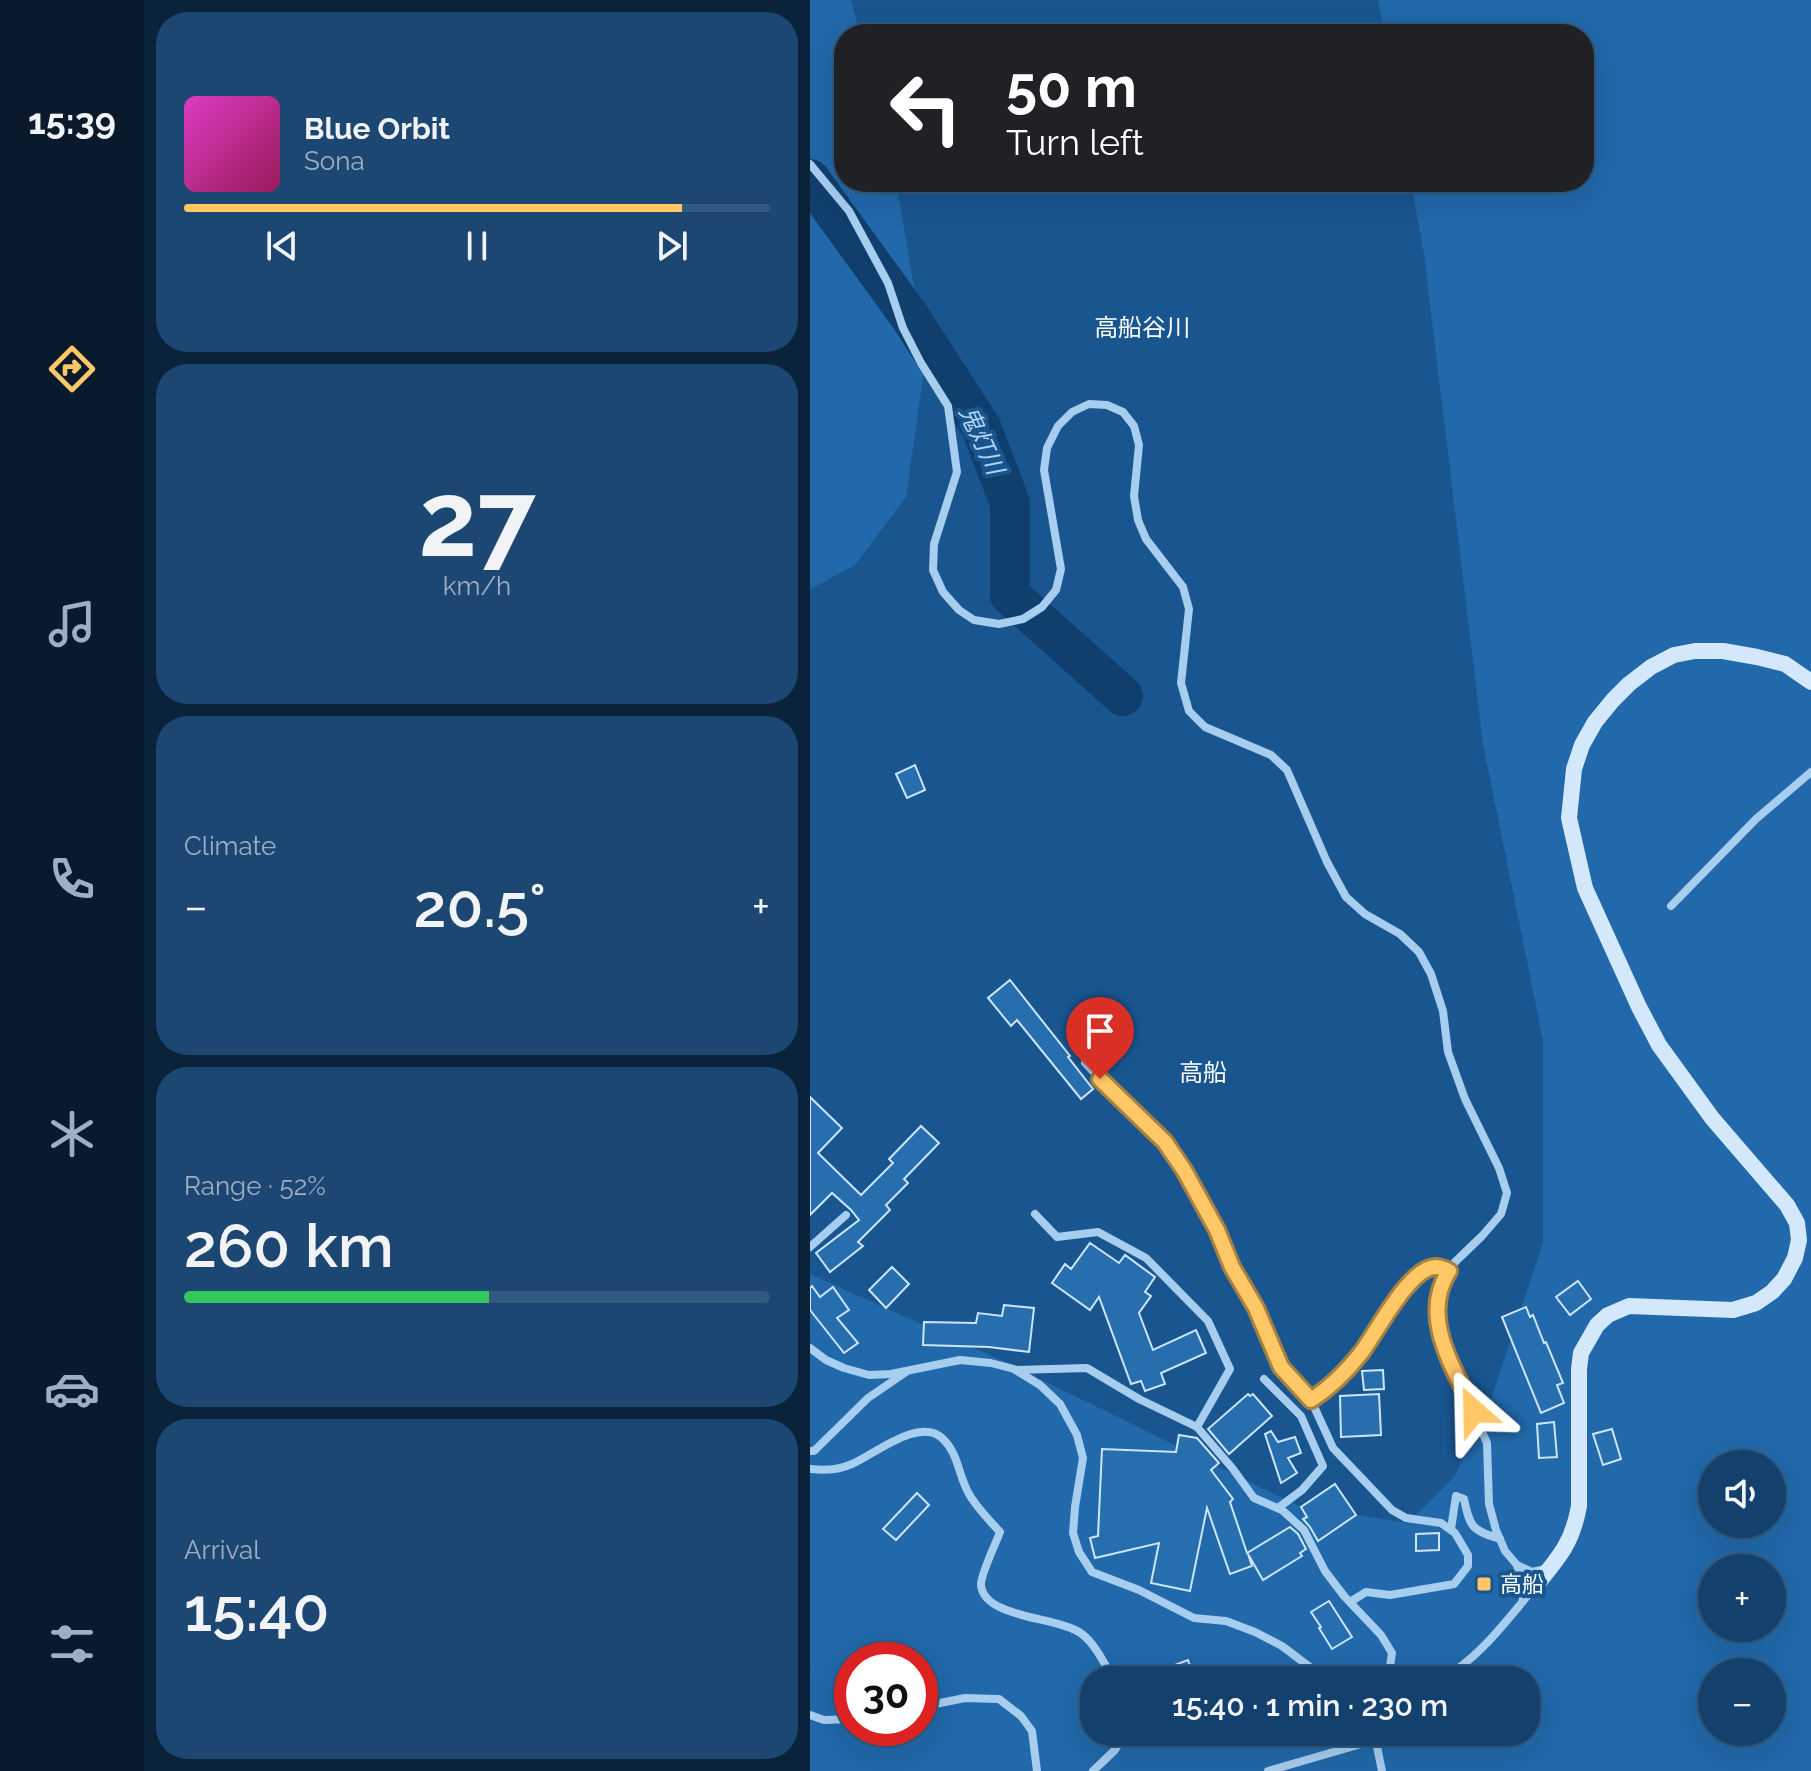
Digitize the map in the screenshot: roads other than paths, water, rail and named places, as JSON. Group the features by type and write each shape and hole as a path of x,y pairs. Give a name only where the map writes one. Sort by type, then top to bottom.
{"street":[{"path":"810,164 849,211 888,283 903,328 948,406 957,472 934,544 933,570 943,592 959,610 974,620 999,624 1023,619 1042,607 1056,590 1061,569 1044,470 1047,448 1058,426 1072,412 1089,404 1107,405 1123,412 1134,426 1139,445 1134,496 1138,520 1146,539 1183,587 1189,609 1181,683 1189,711 1205,727 1271,755 1287,770 1327,862 1346,897 1365,914 1400,934 1419,952 1431,974 1443,1011 1448,1052 1465,1099 1499,1168 1507,1193 1501,1214 1455,1262 1442,1282 1436,1301 1437,1320 1443,1346 1487,1443 1489,1504 1505,1551 1517,1565 1532,1572 1551,1567"},
{"path":"1461,1666 1489,1642 1564,1551 1575,1526 1579,1506 1579,1369 1581,1353 1597,1325 1608,1315 1629,1306 1733,1310 1756,1303 1784,1279 1795,1258 1799,1240 1797,1223 1787,1205 1712,1118 1659,1045 1585,888 1569,818 1574,769 1582,745 1595,722 1629,684 1674,655 1723,651 1757,657 1785,664 1811,682"},
{"path":"1671,906 1756,819 1811,772"},
{"path":"1085,1063 1165,1142 1184,1170 1256,1308 1281,1367 1311,1400 1333,1448 1392,1510 1406,1518 1441,1523 1455,1533 1468,1555 1468,1566 1454,1584 1390,1595 1366,1592 1350,1602"},
{"path":"1035,1214 1057,1237 1098,1232 1146,1258 1208,1321 1230,1369 1197,1427"},
{"path":"810,1247 846,1215"},
{"path":"1311,1400 1329,1388 1361,1353 1395,1301 1413,1281 1427,1269 1438,1267 1449,1271"},
{"path":"810,1348 826,1360 869,1375 891,1374 960,1360 1014,1369 1087,1368 1139,1399 1197,1427 1254,1498 1278,1508 1304,1530 1325,1571 1381,1635 1392,1653 1390,1666"},
{"path":"1014,1369 1040,1385 1060,1404 1077,1435 1083,1458 1073,1533 1079,1552 1092,1572 1139,1590 1194,1618 1226,1621 1255,1632 1282,1646 1308,1666"},
{"path":"810,1451 814,1451 868,1398 910,1370"},
{"path":"1264,1379 1301,1416 1323,1466 1302,1490 1278,1508"},
{"path":"810,1469 825,1471 853,1464 879,1448 918,1431 939,1435 953,1450 968,1493 1000,1532 980,1582 985,1599 999,1607 1081,1633 1105,1666"},
{"path":"1451,1529 1456,1496 1464,1499 1468,1520 1480,1532 1500,1539"},
{"path":"1517,1565 1528,1595"},
{"path":"938,1703 965,1698 999,1699 1021,1716 1032,1731 1037,1771"},
{"path":"810,1715 834,1720"},
{"path":"1097,1770 1117,1746"},
{"path":"1268,1771 1344,1746"},
{"path":"1376,1746 1382,1771"}],"waterway":[{"name":"鬼灯川","path":"810,179 910,317 981,427 1010,503 1010,595 1123,696"}],"place":[{"name":"高船","path":"1484,1584"}],"district":[{"name":"高船谷川","path":"1142,327"},
{"name":"高船","path":"1203,1072"}]}
